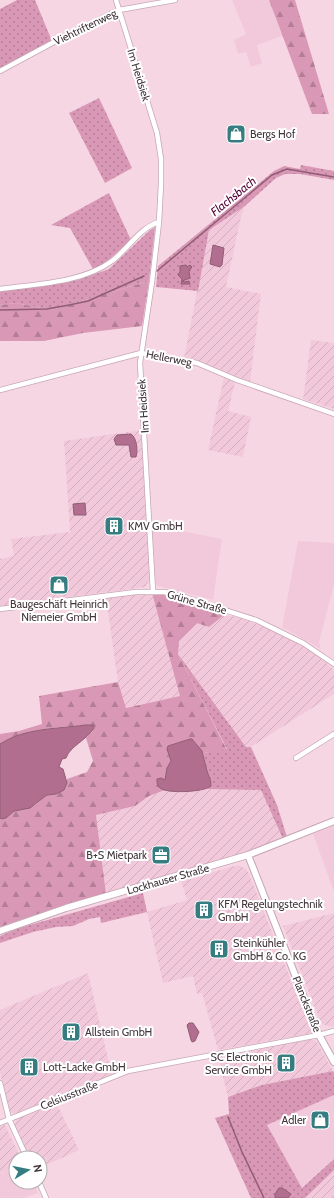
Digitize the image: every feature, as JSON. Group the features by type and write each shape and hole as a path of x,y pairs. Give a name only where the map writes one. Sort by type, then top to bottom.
{"street":[{"name":"Im Heidsiek","path":"116,0 159,142 161,184 159,222 140,363 153,591"},
{"name":"Viehtriftenweg","path":"0,71 66,35 119,10 175,0"},
{"path":"0,289 68,279 95,270 112,261 147,227 151,224 159,222"},
{"name":"Hellerweg","path":"0,390 141,353 197,364 237,380 334,414"},
{"name":"Grüne Straße","path":"0,609 153,591 164,592 256,620 303,643 334,664"},
{"path":"296,758 334,734"},
{"name":"Lockhauser Straße","path":"0,931 66,908 248,855 334,821"},
{"name":"Planckstraße","path":"248,855 320,1035 334,1062"},
{"name":"Celsiusstraße","path":"0,1123 128,1071 320,1035 334,1031"},
{"path":"0,1083 9,1119 23,1150"}],"shaded area":[{"path":"232,0 269,0 282,36 257,45 262,63 251,67 246,52 238,54 234,40 246,34"},
{"path":"245,206 241,217 226,287 261,294 250,382 200,361 184,358 209,230"},
{"path":"213,245 224,248 222,265 220,267 210,264"},
{"path":"186,265 187,267 190,265 192,267 189,271 190,278 182,281 189,281 190,284 181,284 182,279 178,275 180,272 180,266"},
{"path":"311,340 334,343 334,409 303,399"},
{"path":"224,377 235,383 228,411 251,417 243,457 208,450"},
{"path":"142,430 150,579 145,587 0,606 0,559 14,556 11,539 70,532 64,441"},
{"path":"131,434 135,438 137,451 136,457 131,457 129,445 116,445 114,439 117,435"},
{"path":"85,503 86,515 74,515 73,504"},
{"path":"152,525 222,539 213,600 158,586 154,581"},
{"path":"298,541 334,543 334,585 319,642 321,649 282,627"},
{"path":"152,593 181,696 126,708 118,682 106,598"},
{"path":"224,615 239,617 263,626 301,645 323,660 334,670 334,694 251,747 246,747 178,654 179,641 197,622 209,627"},
{"path":"93,725 94,728 71,750 66,758 62,759 59,767 63,769 67,783 64,790 56,794 47,795 30,808 14,811 6,818 1,819 0,744 30,732"},
{"path":"192,739 202,751 211,786 201,790 186,792 170,791 160,788 157,779 161,778 165,780 167,768 171,761 167,749 168,746"},
{"path":"207,789 261,790 283,839 207,865 106,894 96,815 135,806 149,796 165,790 185,792"},
{"path":"334,825 334,892 313,834"},
{"path":"238,865 246,869 249,874 312,1033 218,1050 202,993 197,994 193,976 163,983 147,912 187,900 181,881"},
{"path":"334,913 334,1026 331,1027 322,1024 318,1016 283,926"},
{"path":"88,973 112,1076 15,1114 10,1112 0,1073 0,1010"},
{"path":"189,1023 193,1023 199,1032 195,1041 192,1042 187,1025"},
{"path":"311,1039 317,1042 333,1071 262,1085 228,1097 218,1058"},
{"path":"334,1095 334,1159 302,1188 267,1125"},
{"path":"57,1104 79,1150 48,1164 48,1150 26,1150 14,1125 17,1119"},
{"path":"5,1125 17,1150 8,1150 8,1171 0,1174 0,1127"},
{"path":"334,1170 334,1198 305,1198 305,1197"},
{"path":"8,1171 8,1190 37,1190 38,1193 24,1198 0,1198 0,1174"},
{"path":"279,1188 282,1188 291,1194 288,1198 275,1198 275,1194"}],"green space":[{"path":"17,0 35,0 52,41 0,69 0,9"},
{"path":"269,0 295,0 329,114 312,114"},
{"path":"99,98 132,168 105,183 69,113"},
{"path":"301,165 334,171 334,180 300,174 285,174 276,178 245,206 209,230 198,291 156,287 158,266 274,171 284,166 300,169"},
{"path":"109,193 131,240 104,264 93,269 70,228 51,225"},
{"path":"155,227 149,281 51,310 16,303 0,305 0,291 78,280 109,269"},
{"path":"149,281 142,326 83,333 44,341 0,341 0,305 16,303 51,310"},
{"path":"152,593 178,597 195,602 221,611 224,615 209,627 197,623 179,641 178,654 227,750 203,753 194,741 190,739 168,746 168,753 171,761 167,768 166,779 164,780 160,789 165,790 149,796 135,806 96,815 106,894 0,927 0,817 1,819 6,818 14,811 35,805 47,795 56,794 64,790 67,784 67,779 87,772 93,761 86,738 93,731 93,725 45,729 20,735 0,744 0,734 19,731 42,724 39,696 118,682 126,708 180,696"},
{"path":"178,654 246,747 251,747 277,805 287,837 283,839 261,790 207,789 212,784 203,753 227,749"},
{"path":"143,893 147,912 101,923 100,917 89,919 73,926 56,927 33,932 0,943 0,936 19,928"},
{"path":"333,1071 334,1095 267,1125 302,1188 334,1159 334,1170 305,1198 251,1198 215,1118 229,1114 228,1097 262,1085"}],"waterway":[{"name":"Flachsbach","path":"157,271 272,175 287,169 334,177"},
{"name":"Flachsbach","path":"0,310 47,309 88,301 144,276"},
{"path":"228,1117 242,1152 264,1198"}],"place":[{"name":"Bergs Hof","path":"236,134"},
{"name":"KMV GmbH","path":"114,526"},
{"name":"Baugeschäft Heinrich Niemeier GmbH","path":"59,585"},
{"name":"B+S Mietpark","path":"161,855"},
{"name":"KFM Regelungstechnik GmbH","path":"204,910"},
{"name":"Steinkühler GmbH & Co. KG","path":"219,949"},
{"name":"Allstein GmbH","path":"71,1032"},
{"name":"SC Electronic Service GmbH","path":"286,1063"},
{"name":"Lott-Lacke GmbH","path":"29,1067"},
{"name":"Adler","path":"320,1120"}]}
